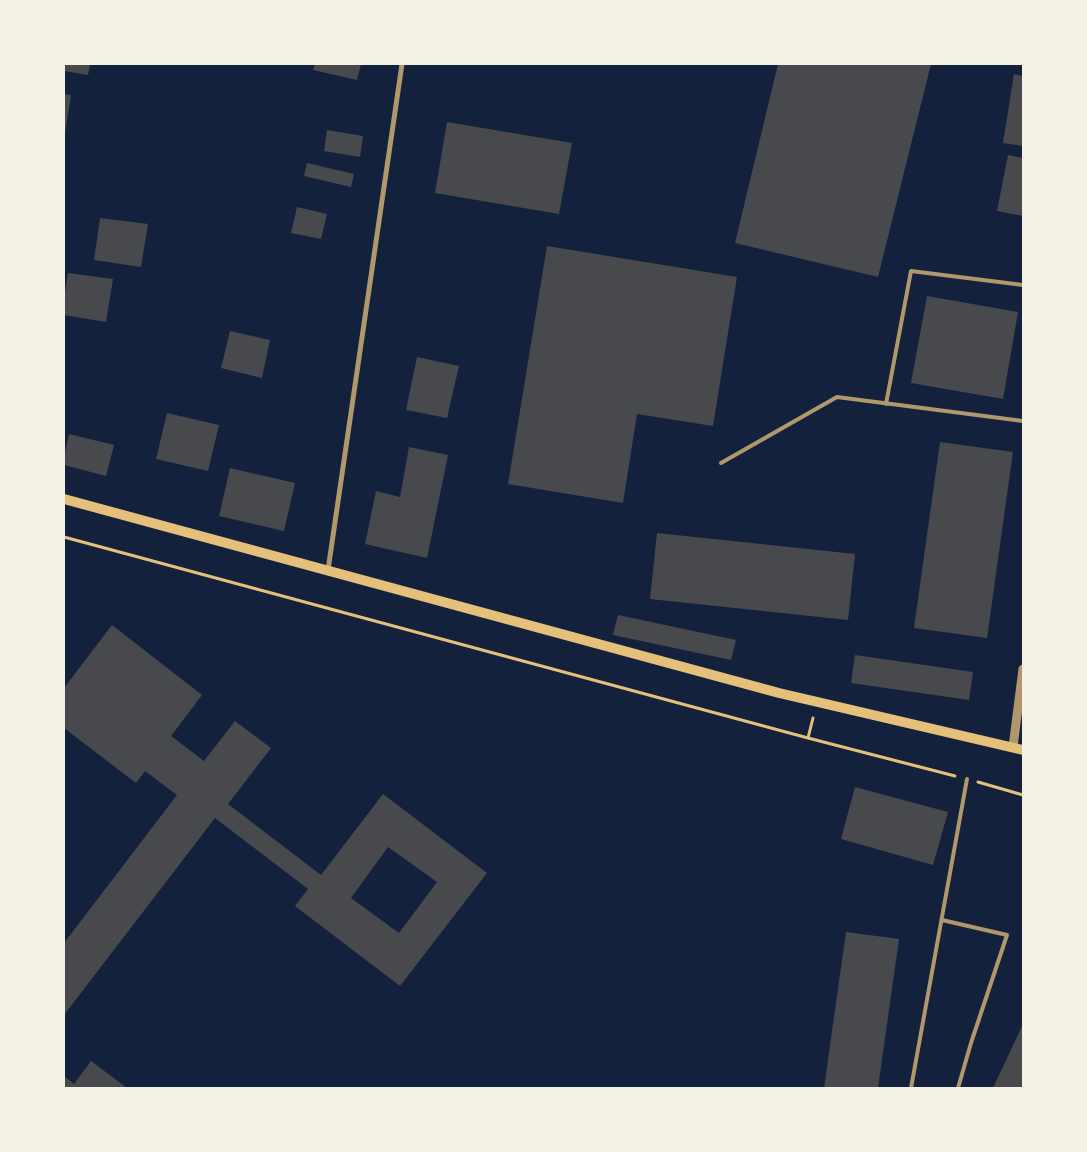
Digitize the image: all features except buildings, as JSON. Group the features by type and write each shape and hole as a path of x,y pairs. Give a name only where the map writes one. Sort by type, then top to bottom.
{"main road":[{"path":"64,499 779,693 1018,749"}],"street":[{"path":"328,570 402,64"},
{"path":"1018,749 1023,669"}],"lane":[{"path":"886,404 911,271 1023,285"},
{"path":"722,463 837,397 1023,422"},
{"path":"911,1088 967,779"},
{"path":"942,920 1007,935 958,1088"}],"path":[{"path":"64,537 1023,795"}]}
